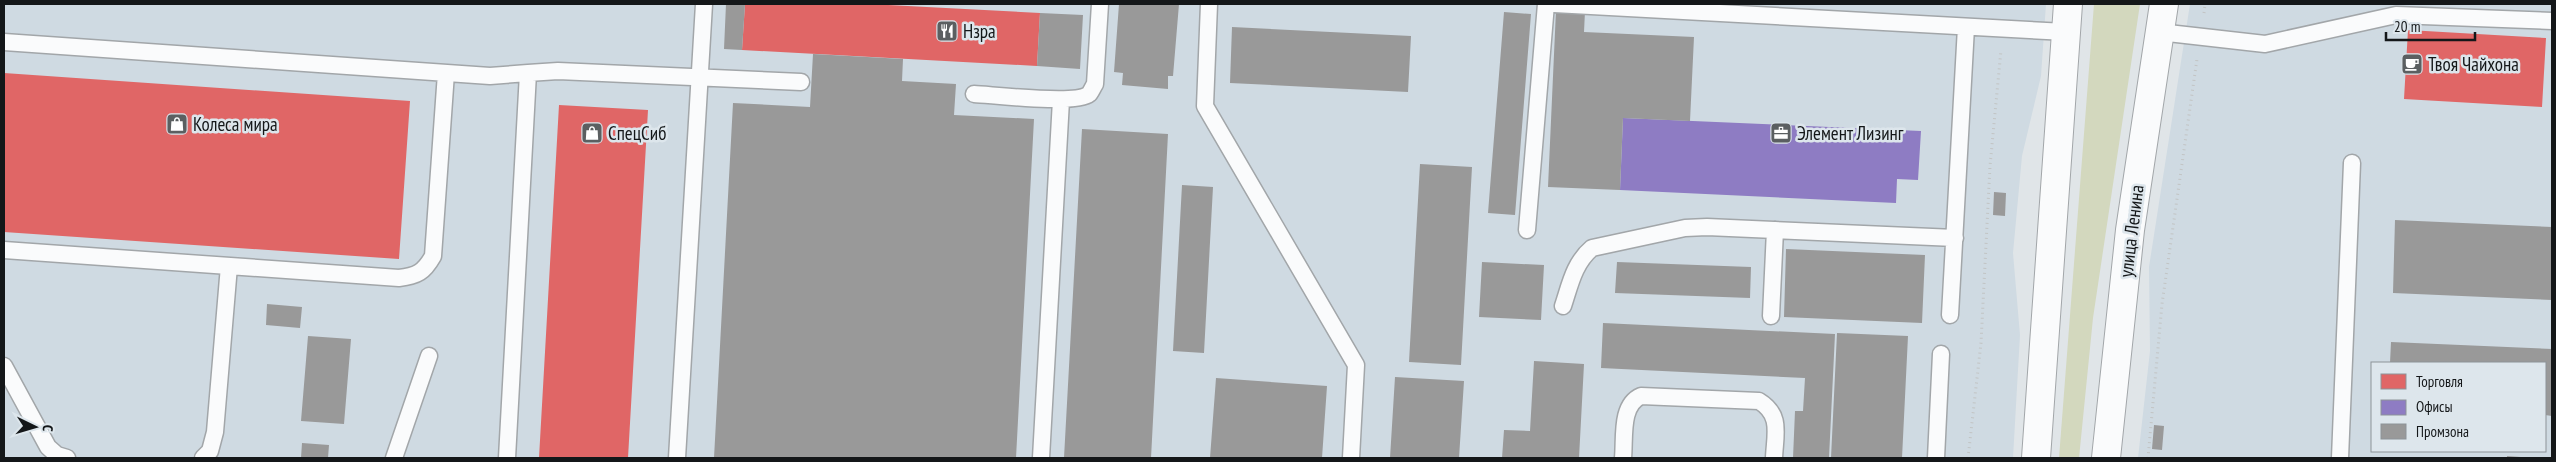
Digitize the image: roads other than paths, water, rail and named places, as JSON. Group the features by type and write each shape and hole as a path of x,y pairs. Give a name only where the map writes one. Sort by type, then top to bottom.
{"main road":[{"path":"2036,458 2068,4"},
{"name":"улица Ленина","path":"2106,458 2130,230 2164,4"}],"lane":[{"path":"677,458 704,4"},
{"path":"974,94 1061,100 1080,98 1089,94 1095,84 1100,4"},
{"path":"1209,4 1205,106 1356,365 1351,458"},
{"path":"1527,230 1546,4"},
{"path":"1554,4 2066,32"},
{"path":"2159,32 2200,39 2265,44 2396,15 2552,21"},
{"path":"1950,315 1966,27"},
{"path":"4,42 490,76 558,71 801,82"},
{"path":"4,250 399,278 415,276 426,269 433,256 446,73"},
{"path":"507,458 528,73"},
{"path":"1041,458 1061,100"},
{"path":"2340,458 2352,163"},
{"path":"1563,306 1576,268 1582,257 1592,248 1685,228 1955,238"},
{"path":"1771,316 1774,230"},
{"path":"203,458 210,451 215,432 229,266"},
{"path":"1936,458 1941,354"},
{"path":"394,458 429,356"},
{"path":"4,366 48,447 57,455 67,458"},
{"path":"1624,458 1627,408 1632,400 1641,396 1759,401 1771,408 1775,418 1774,458"}],"place":[{"name":"Нзра","path":"947,31"},
{"name":"Твоя Чайхона","path":"2412,64"},
{"name":"Колеса мира","path":"177,124"},
{"name":"СпецСиб","path":"592,133"},
{"name":"Элемент Лизинг","path":"1781,133"}]}
